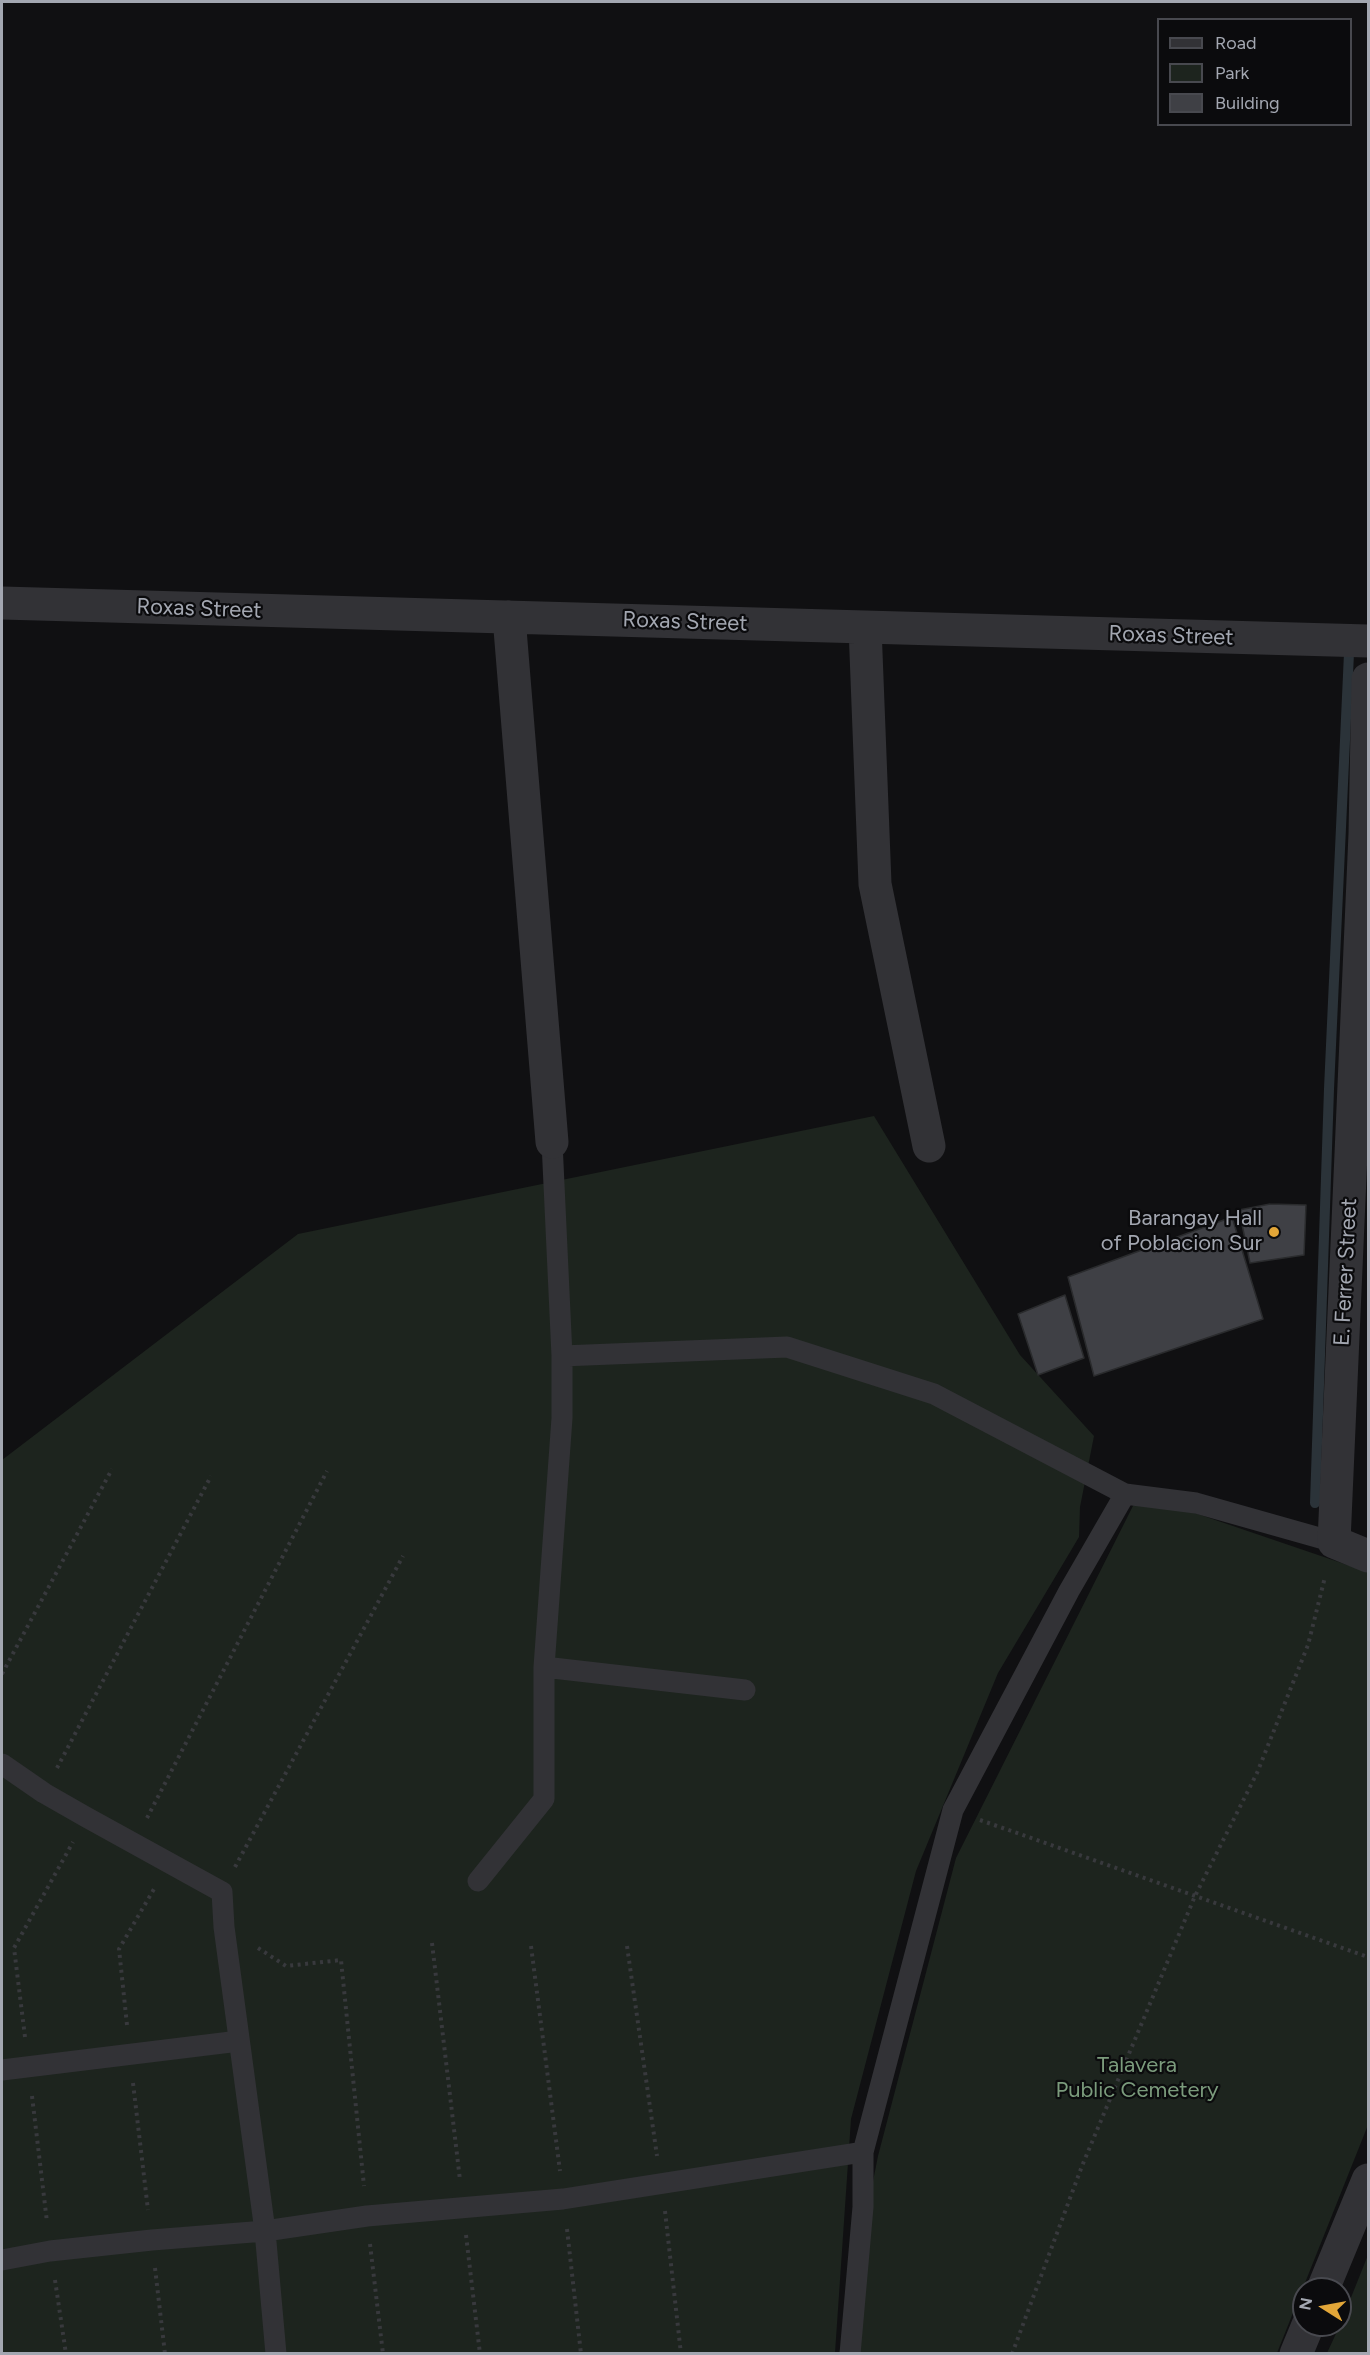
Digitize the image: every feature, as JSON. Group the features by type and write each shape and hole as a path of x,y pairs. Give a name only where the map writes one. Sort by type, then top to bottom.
{"street":[{"name":"Roxas Street","path":"2,603 1368,641"},
{"path":"508,617 552,1142"},
{"path":"865,627 875,884 929,1146"},
{"name":"E. Ferrer Street","path":"1334,1542 1367,834 1368,679"},
{"path":"1334,1542 1368,1556"},
{"path":"1328,2277 1368,2180"},
{"path":"1296,2354 1303,2337"}],"lane":[{"path":"478,1881 544,1799 544,1667 562,1418 562,1356 552,1142"},
{"path":"562,1356 787,1347 934,1394 1125,1494 1196,1503 1334,1542"},
{"path":"850,2354 863,2206 863,2152 953,1810 1069,1591 1125,1494"},
{"path":"544,1667 746,1690"},
{"path":"2,1764 44,1793 222,1892 224,1927 265,2231 276,2354"},
{"path":"2,2070 239,2041"},
{"path":"2,2260 50,2251 265,2231 367,2216 563,2199 863,2152"}],"path":[{"path":"2,1674 112,1469"},
{"path":"135,1843 327,1471"},
{"path":"44,1793 211,1476"},
{"path":"1012,2354 1082,2166 1195,1896 1257,1773 1308,1645 1334,1542"},
{"path":"222,1892 403,1556"},
{"path":"953,1810 1368,1957"},
{"path":"165,2354 129,2055 119,1949 170,1863"},
{"path":"224,1927 286,1966 341,1960 383,2354"},
{"path":"432,1943 480,2354"},
{"path":"531,1946 580,2354"},
{"path":"627,1946 662,2184 681,2354"}],"green space":[{"path":"874,1116 1020,1355 1094,1436 1080,1507 1079,1537 998,1673 916,1871 851,2119 835,2353 2,2354 2,1460 298,1234"},
{"name":"Talavera Public Cemetery","path":"1139,1494 1368,1572 1368,2125 1307,2277 1292,2277 1292,2315 1277,2353 839,2354 878,2156 956,1858"},
{"path":"1368,2255 1368,2353 1327,2353 1334,2337 1352,2337 1352,2295"}],"building":[{"name":"Barangay Hall of Poblacion Sur","path":"1270,1204 1306,1205 1304,1255 1250,1263 1239,1210"},
{"path":"1232,1217 1263,1319 1094,1376 1068,1277"},
{"path":"1065,1295 1084,1358 1038,1375 1018,1314"}],"waterway":[{"path":"1315,1503 1329,1089 1349,653"}],"place":[{"name":"Barangay Hall of Poblacion Sur","path":"1274,1232"}]}
